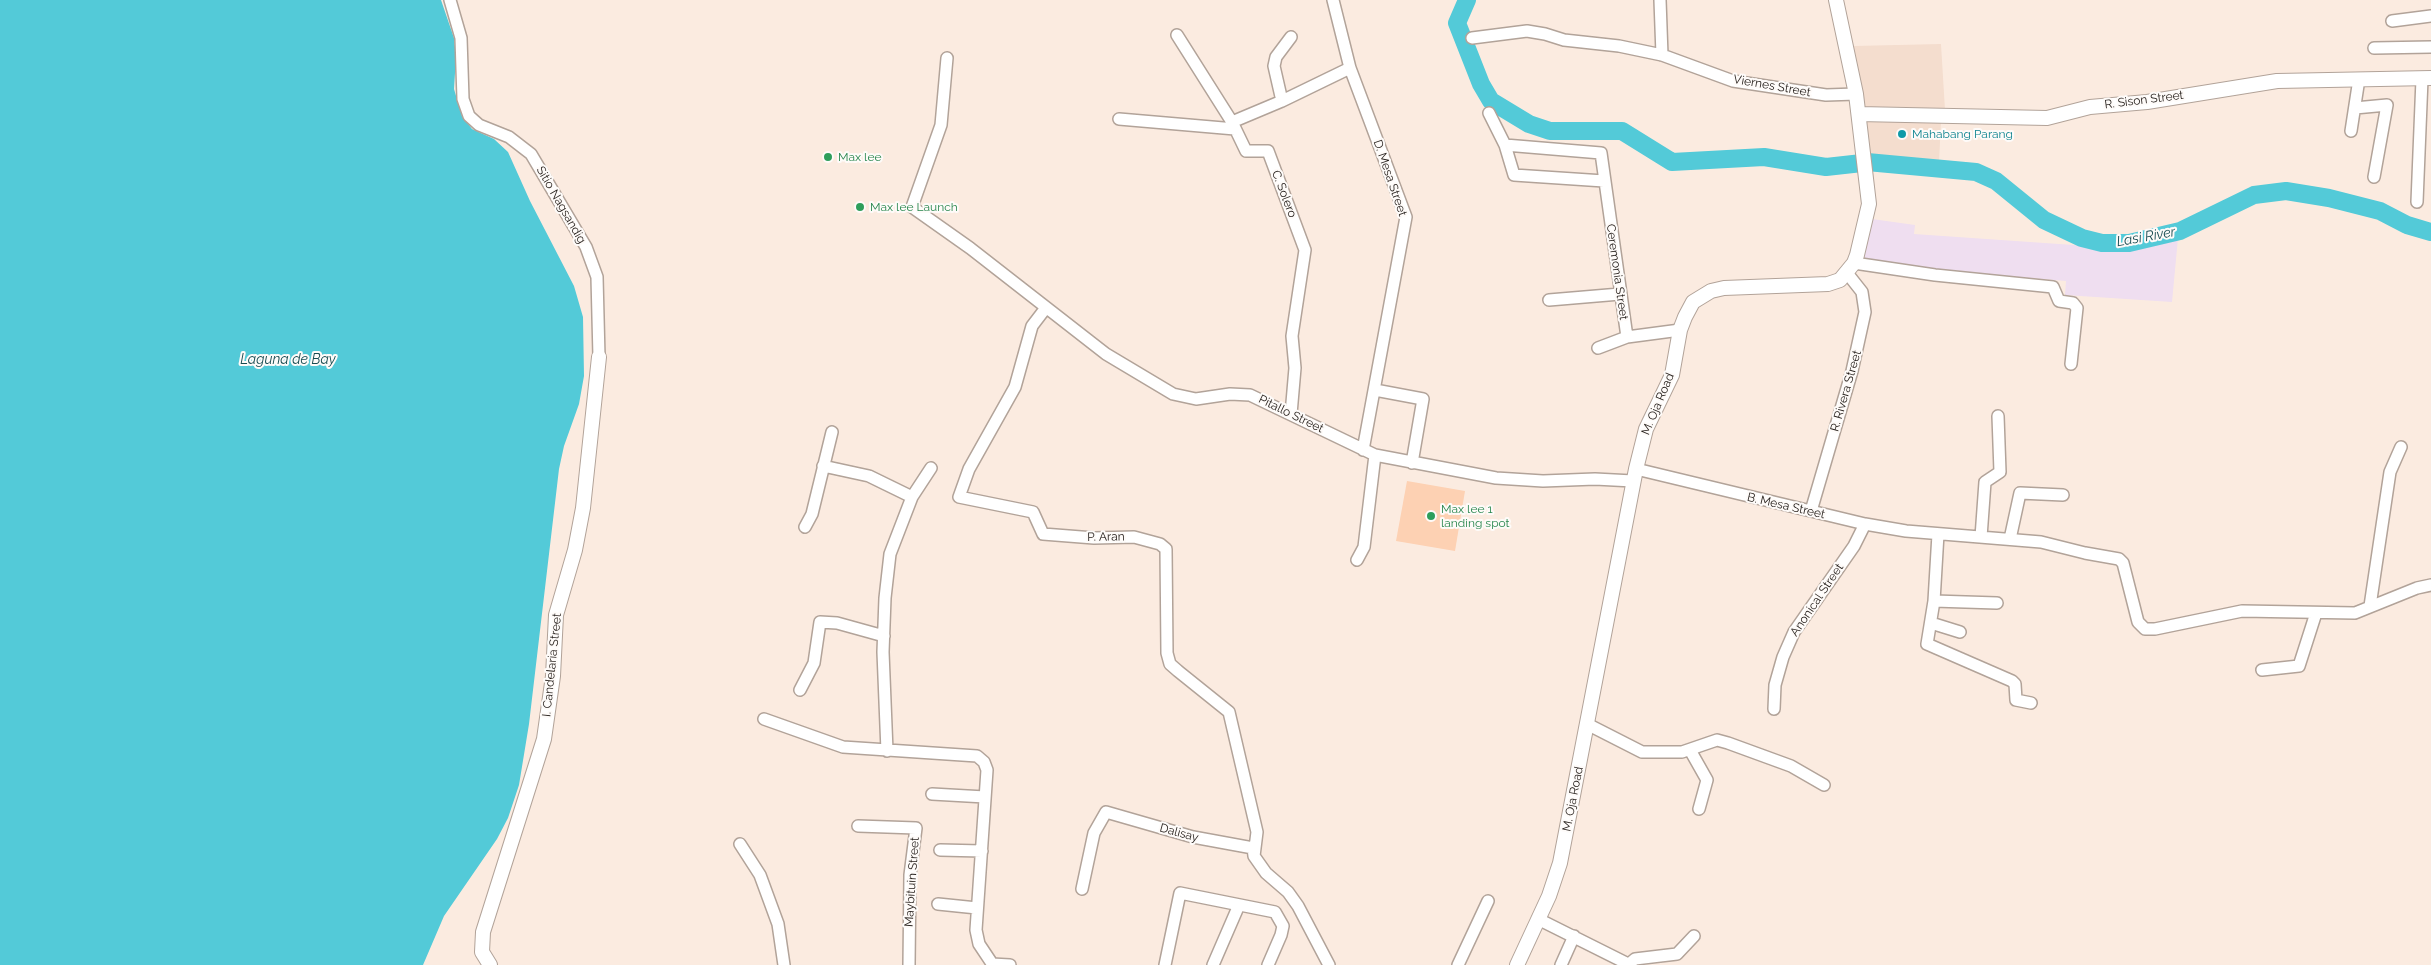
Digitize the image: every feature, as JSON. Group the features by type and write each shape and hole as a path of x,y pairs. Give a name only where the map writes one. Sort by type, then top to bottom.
{"street":[{"name":"Sitio Nagsandig","path":"450,0 461,38 463,98 470,116 479,125 509,136 531,154 586,247 597,277 599,357"},
{"name":"D. Mesa Street","path":"1333,0 1350,68 1406,217 1363,450"},
{"path":"1660,0 1662,55"},
{"path":"1836,0 1856,94 1869,204 1862,242 1851,268 2053,287 2059,301 2073,303 2077,308 2071,364"},
{"path":"2392,21 2431,16"},
{"name":"Viernes Street","path":"1472,38 1527,32 1564,40 1619,46 1662,55 1733,81 1826,95 1856,94"},
{"path":"1177,35 1234,126"},
{"path":"1282,101 1274,66 1276,57 1292,37"},
{"path":"2374,48 2431,47"},
{"name":"Pitallo Street","path":"948,58 941,125 912,207 970,248 1045,309 1106,354 1174,394 1196,399 1230,394 1250,395 1375,455 1496,478 1543,481 1635,475"},
{"path":"1119,119 1234,126 1350,68"},
{"path":"2351,131 2359,79"},
{"path":"2417,202 2426,79"},
{"name":"R. Sison Street","path":"1858,114 2047,118 2090,107 2147,102 2277,82 2426,79"},
{"path":"2355,108 2387,105 2374,177"},
{"path":"1489,113 1505,145 1514,175 1604,181"},
{"name":"C. Solero","path":"1234,126 1246,151 1268,151 1305,250 1292,336 1294,368 1291,414"},
{"name":"Ceremonia Street","path":"1505,145 1601,153 1627,337 1680,330"},
{"name":"M. Oja Road","path":"1517,965 1549,896 1560,863 1635,475 1646,429 1672,375 1680,330 1693,302 1711,291 1738,285 1828,284 1840,280 1851,268"},
{"name":"R. Rivera Street","path":"1811,511 1852,371 1865,312 1862,292 1851,268"},
{"path":"1549,300 1620,294"},
{"name":"P. Aran","path":"1045,309 1032,326 1015,388 969,469 959,497 1033,512 1043,534 1094,538 1134,537 1160,544 1166,549 1166,653 1170,664 1229,712 1257,832 1254,852"},
{"path":"1598,348 1627,337"},
{"name":"I. Candelaria Street","path":"490,965 482,952 483,932 544,739 553,676 556,615 575,550 583,508 599,357"},
{"path":"1375,390 1423,399 1412,463"},
{"path":"1981,537 1985,482 2000,472 1998,416"},
{"path":"805,527 812,514 832,432"},
{"path":"2370,606 2390,472 2401,448"},
{"path":"1357,560 1364,548 1375,455"},
{"path":"823,466 869,476 912,497"},
{"path":"887,751 884,636 885,598 890,554 912,497 931,468"},
{"name":"B. Mesa Street","path":"1635,475 1865,524 1938,534 2041,542 2084,553 2119,558 2123,563 2138,622 2145,629 2154,629 2242,611 2316,613"},
{"path":"2010,539 2020,493 2063,495"},
{"name":"Anonical Street","path":"1774,709 1775,685 1783,657 1794,632 1854,546 1865,524"},
{"path":"1938,534 1934,601 1927,644 2012,681 2015,684 2016,700 2031,703"},
{"path":"2262,670 2299,666 2316,613 2355,613 2417,588 2431,585"},
{"path":"1934,601 1997,603"},
{"path":"800,690 814,663 816,636 820,622 837,623 884,636"},
{"path":"1931,623 1960,632"},
{"path":"764,719 843,747 977,756 984,762 987,770 976,930 979,944 993,964 1010,965"},
{"path":"1587,724 1642,752 1690,750 1710,741 1728,743 1791,766 1824,785"},
{"path":"1690,750 1707,780 1699,809"},
{"path":"932,794 985,797"},
{"name":"Dalisay","path":"1082,889 1094,833 1106,812 1254,852"},
{"name":"Maybituin Street","path":"858,826 916,828 910,875 910,965"},
{"path":"740,844 760,876 778,924 784,965"},
{"path":"940,850 982,851"},
{"path":"1254,852 1266,874 1288,892 1298,906 1329,965"},
{"path":"1165,965 1180,893 1274,912 1280,918 1283,926 1268,965"},
{"path":"1458,965 1488,901"},
{"path":"938,904 977,908"},
{"path":"1213,965 1239,905"},
{"path":"1538,918 1629,964 1635,959 1678,954 1694,936"},
{"path":"1561,965 1574,936"}],"shaded area":[{"path":"1941,44 1945,110 1862,109 1853,46"},
{"path":"1866,119 1941,121 1939,163 1867,156"},
{"path":"1872,219 1915,225 1914,234 2117,248 2178,238 2172,302 2065,295 2066,281 1936,270 1861,260"},
{"name":"Max lee 1 landing spot","path":"1407,481 1465,491 1455,551 1396,541"}],"water":[{"name":"Laguna de Bay","path":"0,0 441,0 454,38 456,57 454,89 462,116 472,129 494,139 508,152 530,201 574,286 583,317 584,376 579,404 564,446 559,469 529,724 519,785 508,818 497,839 444,916 423,965 0,965"}],"waterway":[{"path":"1467,0 1457,23 1481,84 1491,101 1529,124 1550,131 1622,131 1672,162 1764,157 1826,167 1862,163"},
{"name":"Lasi River","path":"1867,162 1976,172 1996,181 2044,220 2082,238 2102,243 2129,243 2180,231 2254,195 2286,191 2329,198 2380,211 2407,225 2431,232"}],"place":[{"name":"Mahabang Parang","path":"1902,134"},
{"name":"Max lee","path":"828,157"},
{"name":"Max lee Launch","path":"860,207"},
{"name":"Max lee 1 landing spot","path":"1431,516"}]}
